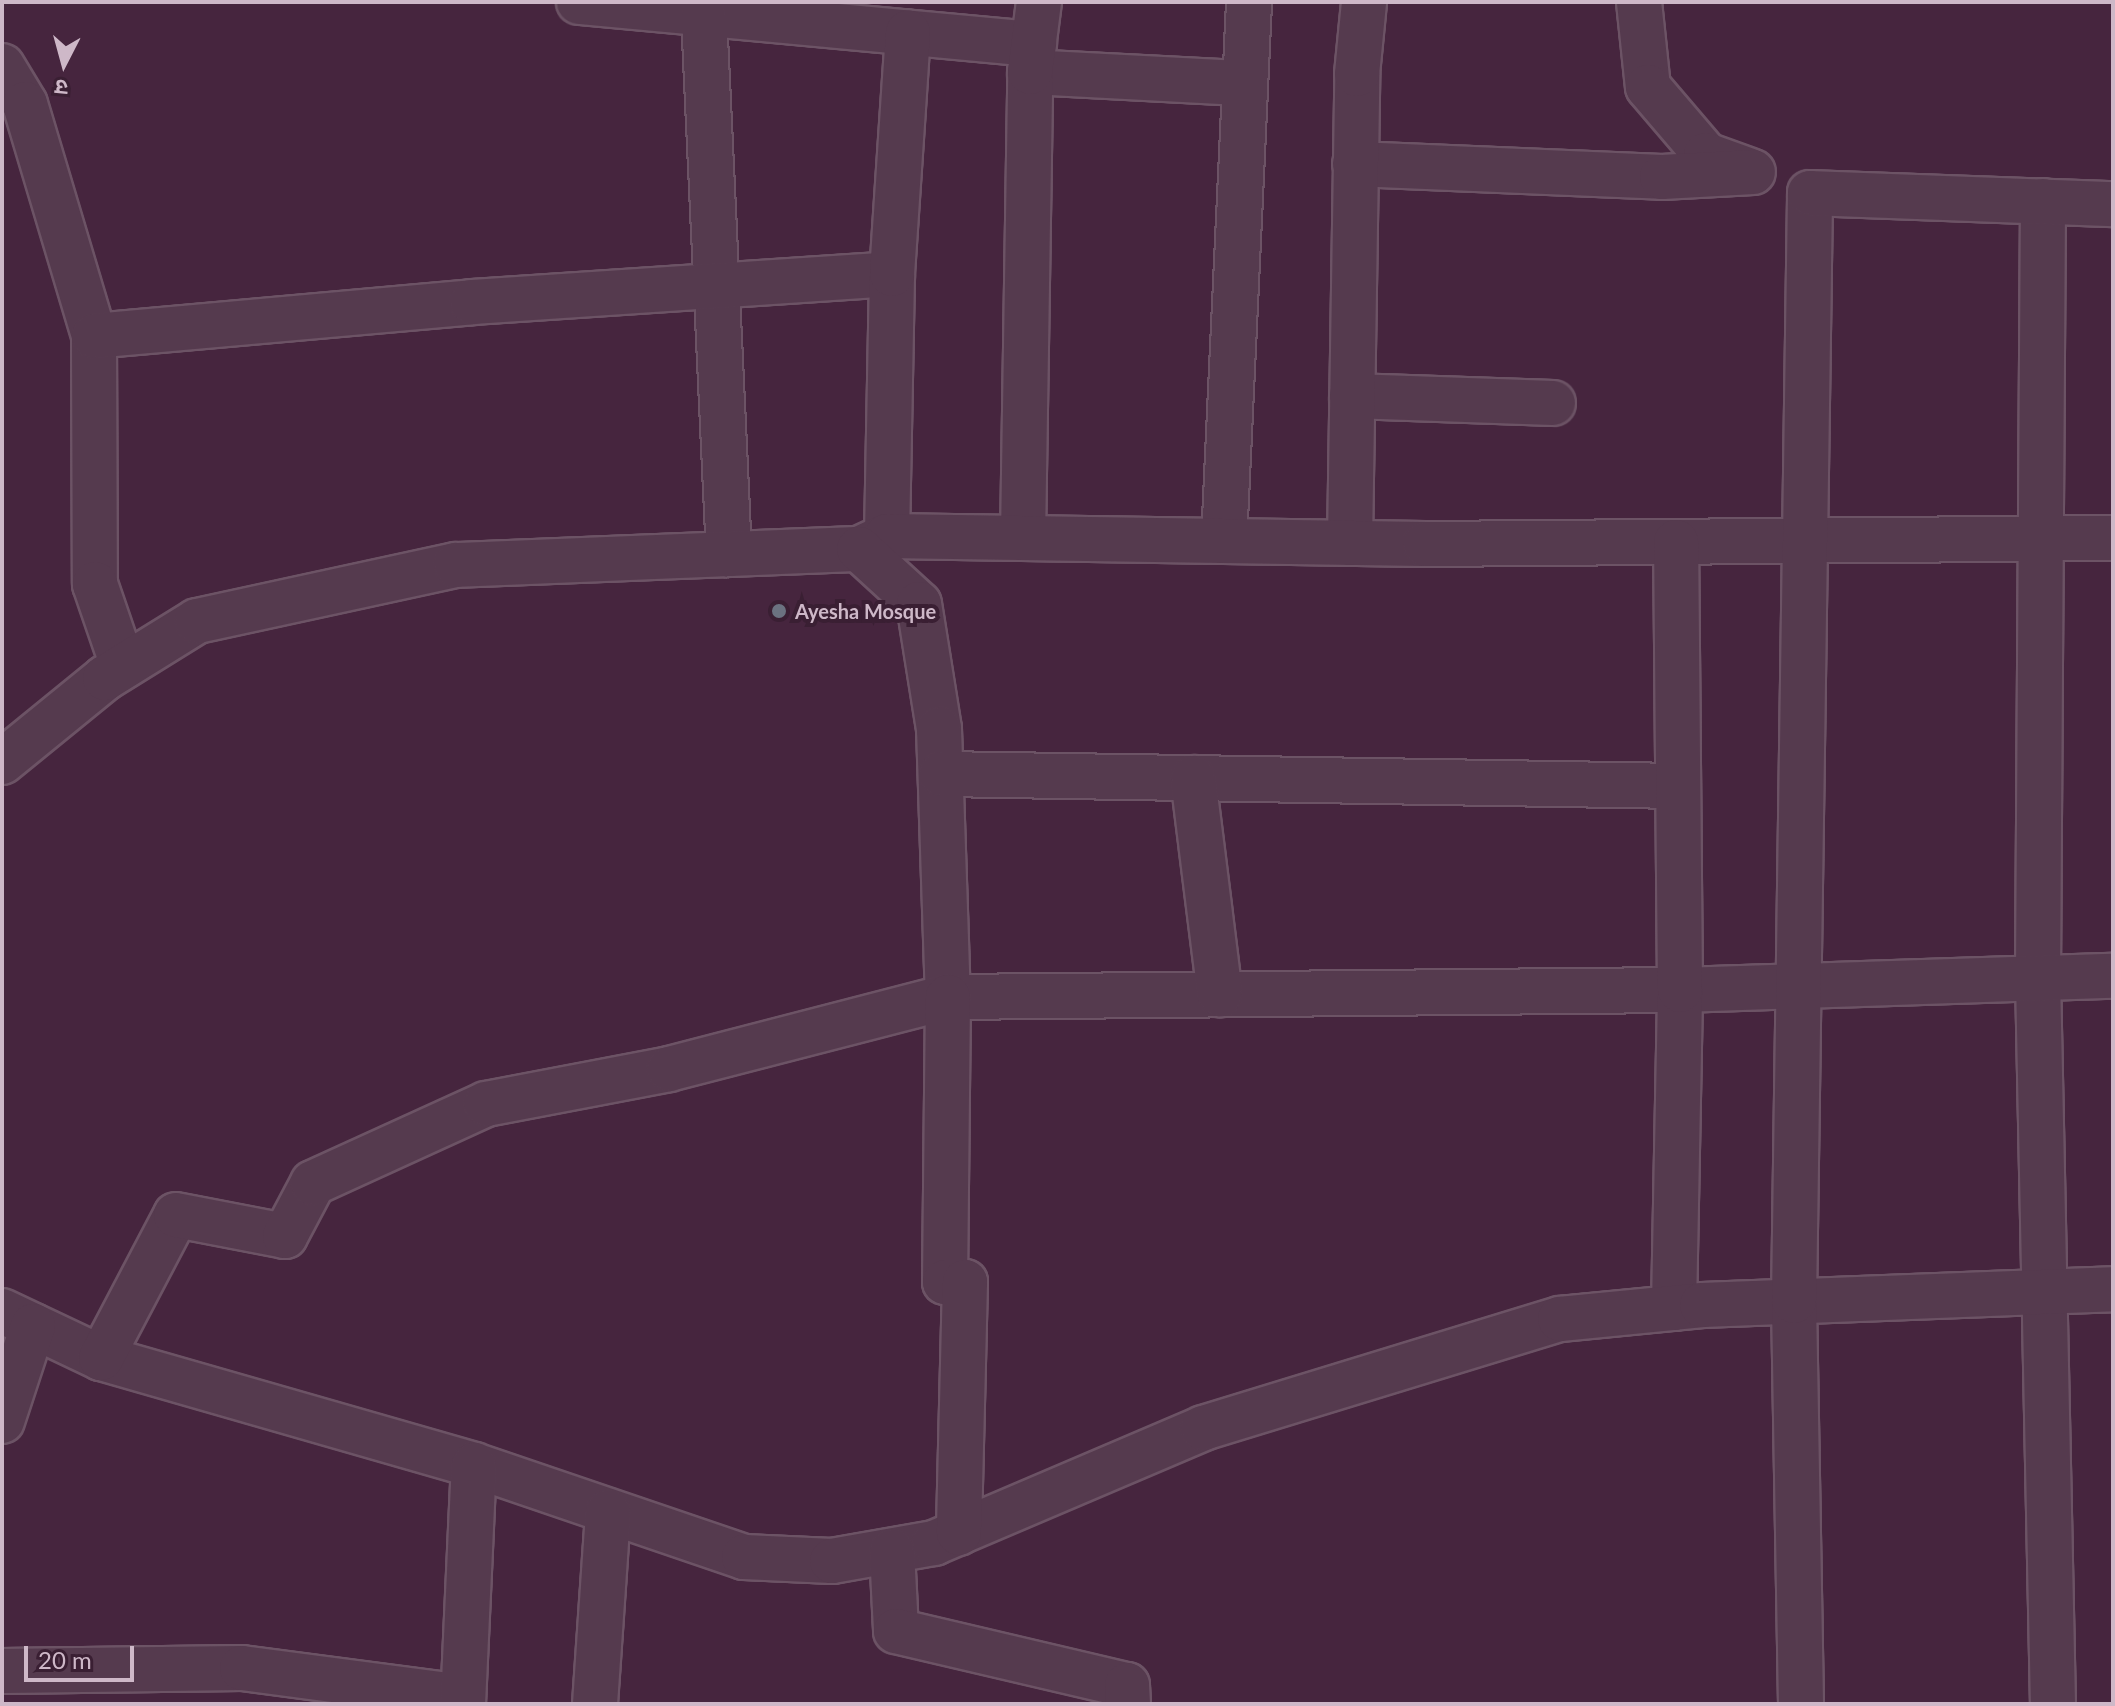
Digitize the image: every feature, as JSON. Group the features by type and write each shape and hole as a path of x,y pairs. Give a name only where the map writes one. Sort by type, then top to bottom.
{"street":[{"path":"579,2 908,33 1034,39 1242,83"},
{"path":"1224,541 1242,83 1249,2"},
{"path":"1350,543 1355,164 1364,2"},
{"path":"1639,2 1648,87 1706,155 1810,193 2113,204"},
{"path":"704,16 713,288 729,554"},
{"path":"908,33 873,542 919,604 941,774 948,997 945,1282 965,1282 959,1533"},
{"path":"1023,538 1034,39"},
{"path":"2,66 25,104 94,336 95,584 123,666"},
{"path":"1355,164 1662,177 1753,172"},
{"path":"1801,1704 1794,1301 1803,983 1810,193"},
{"path":"2043,201 2038,978 2047,1292 2053,1704"},
{"path":"94,336 892,274"},
{"path":"1352,396 1553,403"},
{"path":"2,762 123,666 197,621 456,565 729,554 873,542 1023,538 1350,543 2113,538"},
{"path":"1674,1308 1680,990 1676,542"},
{"path":"941,774 1678,786"},
{"path":"1193,778 1220,994"},
{"path":"101,1358 176,1215 285,1236 313,1183 486,1104 669,1069 948,997 1680,990 1803,983 2113,976"},
{"path":"2,1421 17,1318 101,1358 474,1465 744,1557 832,1561 892,1551 959,1533 1203,1428 1560,1319 1794,1301 2113,1289"},
{"path":"2,1671 242,1668 463,1701 474,1465"},
{"path":"595,1704 608,1511"},
{"path":"892,1551 896,1631 1127,1685 1128,1704"}],"place":[{"name":"Ayesha Mosque","path":"779,611"}]}
